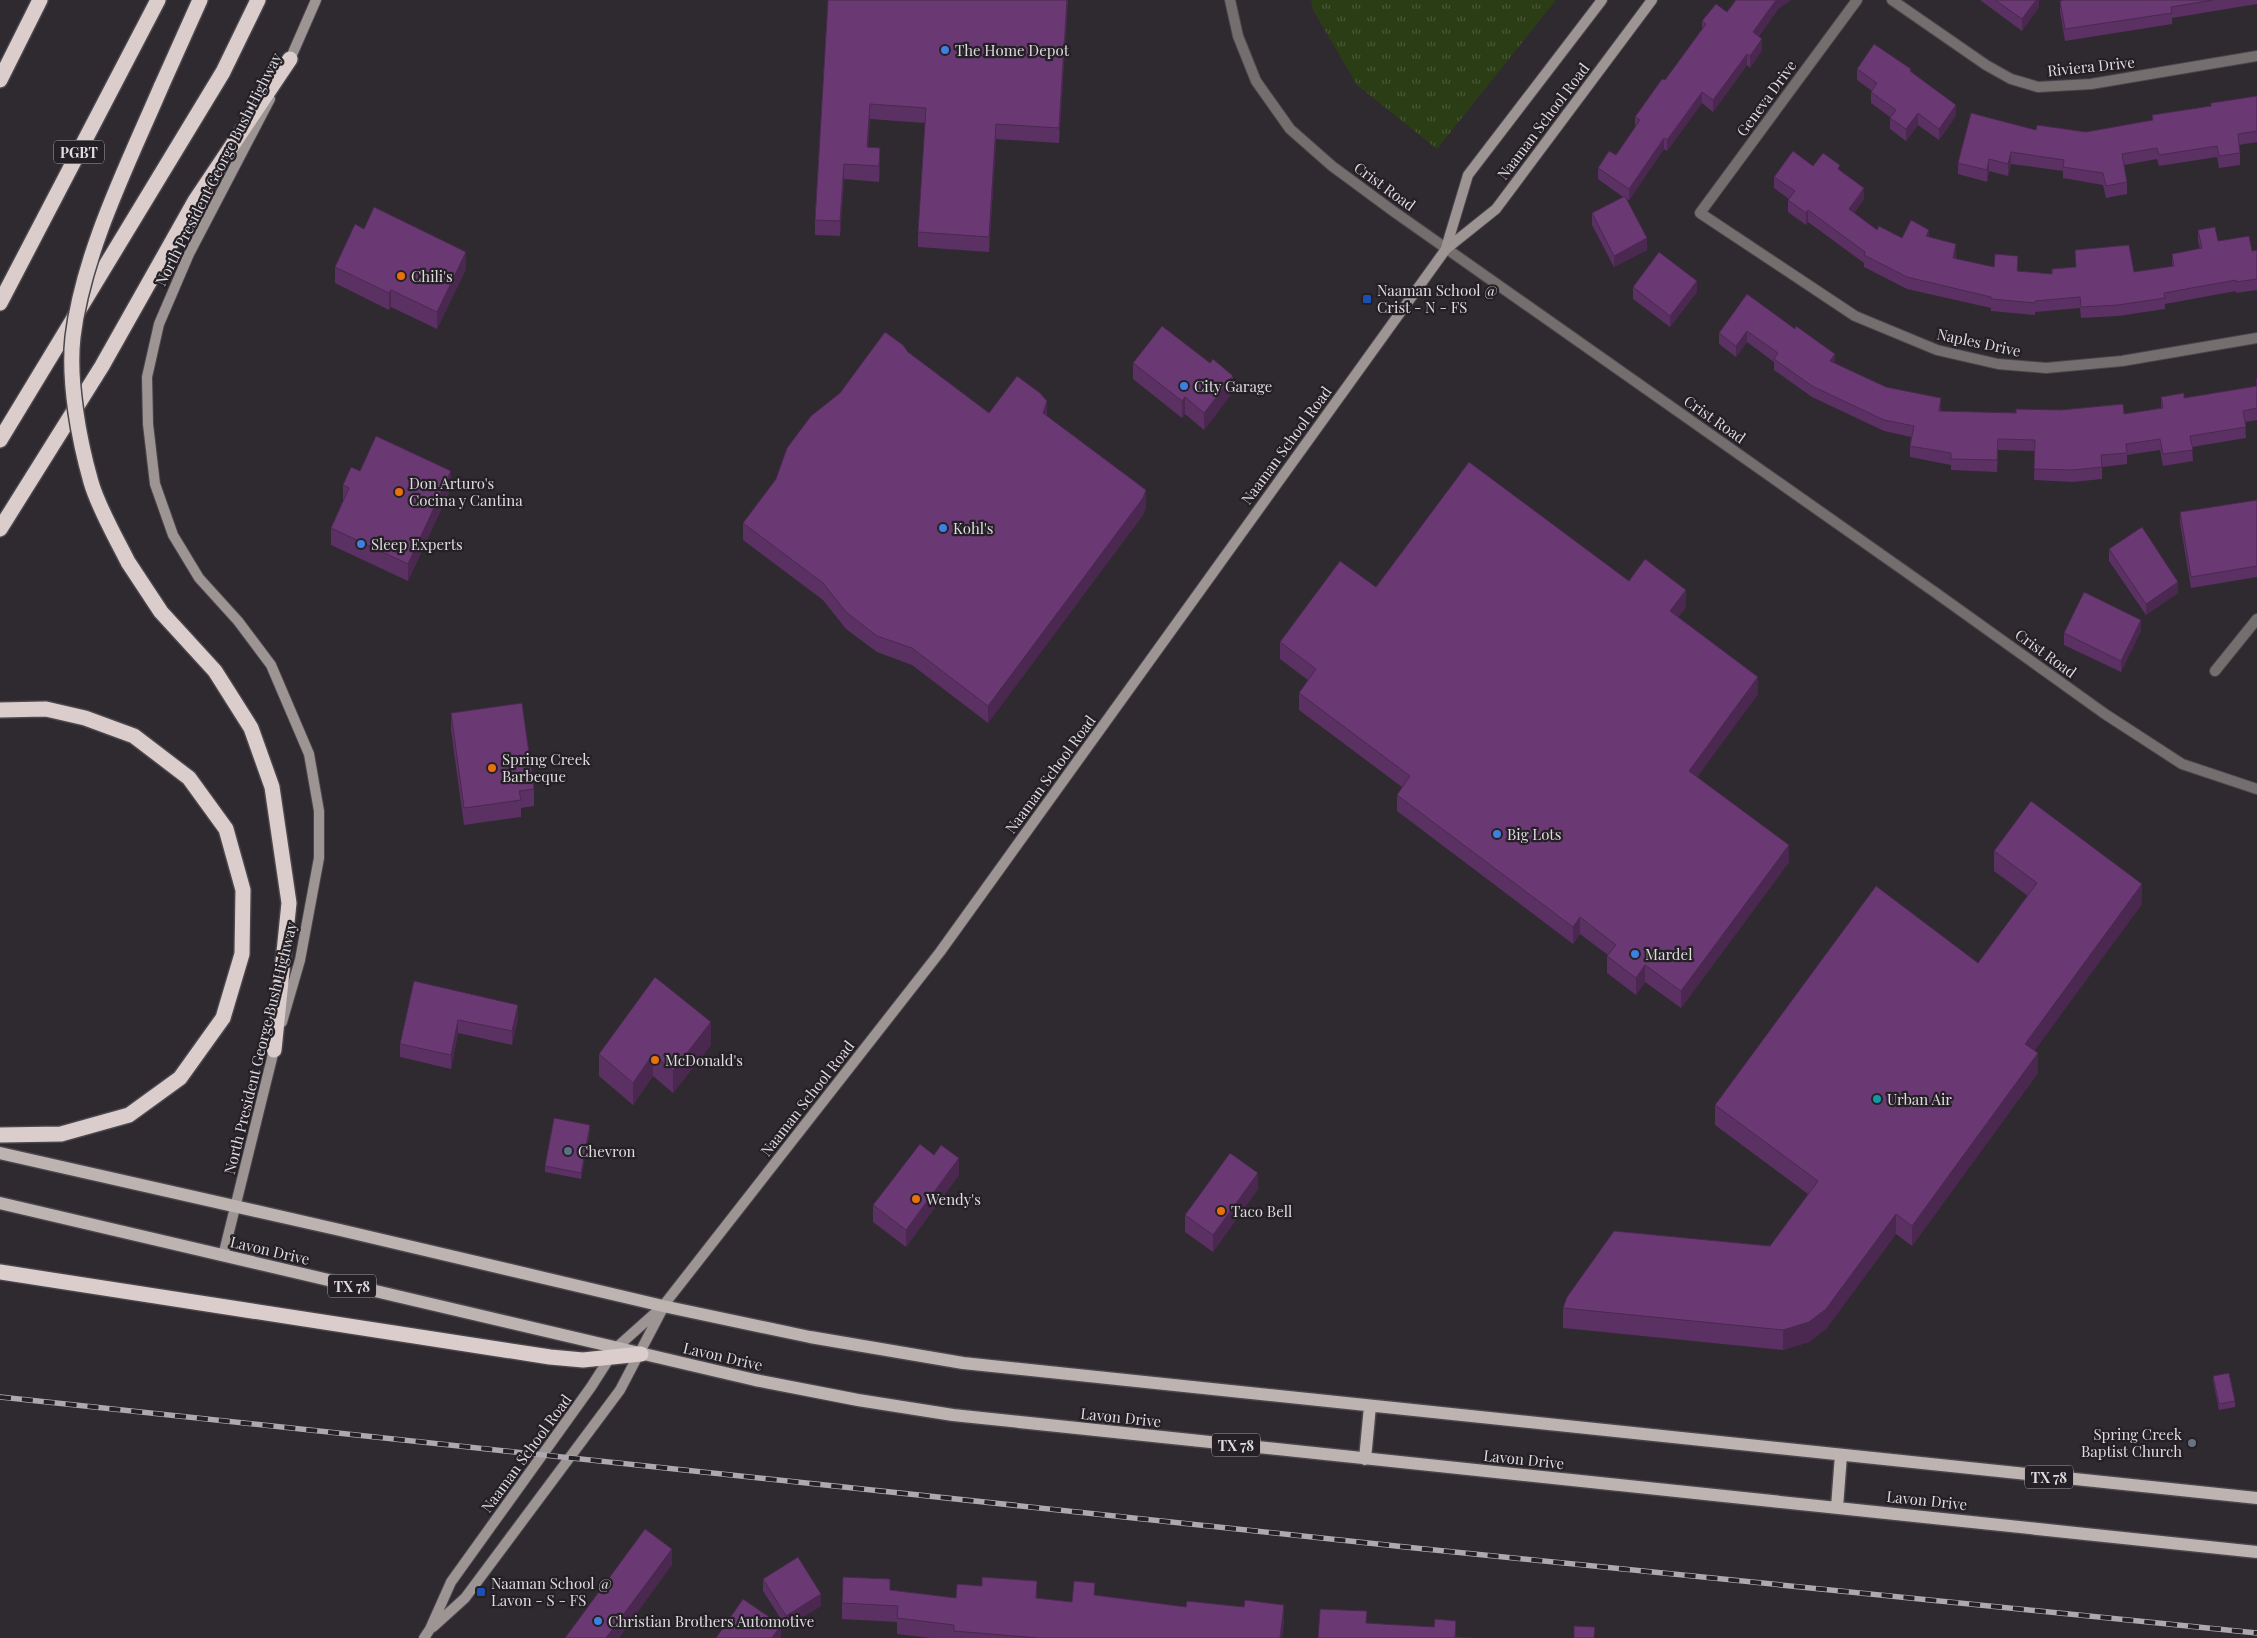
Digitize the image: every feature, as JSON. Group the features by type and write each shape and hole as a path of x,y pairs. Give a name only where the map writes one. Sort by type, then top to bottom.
{"highway":[{"path":"0,80 40,0"},
{"name":"PGBT","path":"0,303 158,0"},
{"path":"200,0 117,190 82,286 73,338 73,398 92,484 128,562 161,612 216,671 252,728 272,787 289,903 274,1050"},
{"path":"0,440 223,72 258,0"},
{"path":"0,529 102,366 194,201 290,59"},
{"path":"0,710 46,709 85,718 134,736 189,778 226,829 243,890 242,954 223,1018 180,1078 129,1115 61,1134 0,1135"},
{"path":"0,1272 550,1357 583,1360 613,1353 641,1354"}],"main road":[{"name":"North President George Bush Highway","path":"222,1256 236,1207 274,1050 300,960 319,858 319,811 309,754 271,665 238,621 199,578 173,535 155,484 148,424 147,377 159,324 189,254 290,59 316,0"},
{"name":"Naaman School Road","path":"1446,248 1468,176 1602,0"},
{"name":"Naaman School Road","path":"427,1634 451,1582 545,1454 613,1353 664,1306 940,952 1446,248 1496,209 1652,0"},
{"name":"TX 78","path":"0,1153 664,1306 810,1337 963,1363 2257,1498"},
{"name":"Lavon Drive","path":"0,1203 613,1353"},
{"name":"Naaman School Road","path":"427,1634 465,1598 620,1390 641,1354 664,1306"},
{"name":"Lavon Drive","path":"641,1354 755,1380 953,1415 2257,1552"},
{"path":"1365,1459 1370,1406"},
{"path":"1837,1507 1841,1455"}],"street":[{"name":"Crist Road","path":"1230,0 1238,36 1256,81 1290,128 1332,166 2112,719 2182,764 2257,788"},
{"name":"Geneva Drive","path":"1700,213 1858,0"},
{"name":"Riviera Drive","path":"1892,0 1986,65 2011,79 2038,87 2091,84 2257,56"},
{"name":"Naples Drive","path":"1700,213 1854,316 1937,350 1998,364 2046,368 2113,362 2257,338"},
{"path":"2215,671 2257,619"}],"green space":[{"path":"1311,0 1556,0 1437,149 1357,85 1313,10"}],"building":[{"name":"The Home Depot","path":"828,0 1067,0 1059,128 996,124 989,237 918,232 926,108 870,104 867,147 880,148 879,166 844,164 840,221 815,220"},
{"path":"1736,0 1776,0 1753,32 1762,39 1750,56 1747,54 1713,100 1702,92 1667,140 1664,138 1629,189 1598,168 1609,151 1616,155 1640,120 1635,117 1662,79 1665,80 1706,24 1702,21 1716,4 1727,12"},
{"path":"1995,0 2036,0 2022,19"},
{"path":"2213,0 2171,7 2172,13 2065,29 2060,1"},
{"path":"1874,44 1911,69 1910,71 1956,105 1939,129 1918,113 1906,129 1890,118 1896,110 1871,92 1877,83 1857,69"},
{"path":"2257,96 2257,131 2238,134 2240,153 2219,156 2217,146 2159,155 2157,148 2122,154 2127,182 2106,186 2103,173 2063,167 2064,160 2011,152 2008,164 1989,159 1987,170 1958,163 1971,113 2036,130 2037,125 2086,132 2153,120 2152,115 2211,106 2211,103"},
{"path":"1793,151 1813,166 1823,153 1840,165 1838,169 1864,188 1849,209 1877,230 1879,226 1902,238 1911,220 1929,230 1926,236 1956,244 1953,258 1994,267 1995,254 2018,256 2017,271 2052,274 2052,269 2076,267 2075,250 2129,245 2134,272 2174,266 2172,254 2202,248 2198,230 2215,227 2218,241 2249,236 2252,251 2257,250 2257,279 2236,282 2236,280 2164,293 2165,298 2118,305 2081,307 2080,297 2035,301 2035,303 1991,299 1991,297 1907,277 1864,255 1865,252 1808,210 1806,213 1788,200 1795,191 1774,177"},
{"path":"1625,196 1647,238 1614,256 1592,213"},
{"name":"Chili's","path":"374,207 466,252 437,312 391,290 389,293 335,267 355,224 364,229"},
{"path":"1659,252 1697,281 1670,316 1633,287"},
{"path":"1747,294 1795,329 1796,326 1835,354 1830,361 1886,387 1941,398 1939,411 2016,413 2016,409 2061,410 2123,404 2124,414 2163,408 2161,397 2184,393 2184,398 2257,386 2257,408 2243,411 2246,427 2190,436 2193,450 2163,454 2160,439 2126,444 2127,453 2101,455 2102,467 2073,470 2034,469 2035,440 1998,439 1997,460 1951,459 1951,453 1910,446 1914,426 1884,420 1812,386 1774,359 1778,353 1747,331 1736,346 1719,333"},
{"name":"City Garage","path":"1162,326 1210,363 1213,359 1233,376 1204,413 1185,397 1182,401 1133,363"},
{"name":"Kohl's","path":"885,332 903,345 908,352 989,413 1017,376 1040,393 1047,401 1043,413 1146,490 1143,498 988,706 912,648 877,636 846,612 823,583 743,523 776,479 787,448 811,416 840,393"},
{"path":"376,436 451,471 408,564 331,528 349,488 343,485 351,467 360,471"},
{"path":"1469,462 1629,581 1645,559 1686,590 1670,611 1758,677 1689,771 1789,845 1681,991 1645,965 1636,978 1607,956 1616,945 1580,917 1573,927 1397,795 1410,776 1299,693 1316,669 1280,642 1340,561 1376,587"},
{"path":"2257,500 2257,566 2191,577 2180,512"},
{"path":"2142,527 2178,582 2146,604 2109,549"},
{"path":"2084,592 2141,620 2121,661 2064,633"},
{"name":"Spring Creek Barbeque","path":"522,703 534,789 519,791 521,800 464,808 451,713"},
{"path":"2031,801 2142,884 2025,1044 2038,1053 1912,1226 1896,1214 1826,1309 1809,1322 1783,1330 1563,1308 1567,1297 1614,1231 1770,1246 1818,1181 1715,1105 1876,886 1978,963 2037,883 1994,851"},
{"name":"McDonald's","path":"655,977 711,1022 673,1071 653,1054 633,1083 599,1054"},
{"path":"414,981 518,1005 512,1031 458,1020 451,1055 400,1044"},
{"name":"Chevron","path":"554,1118 590,1125 581,1173 545,1166"},
{"name":"Wendy's","path":"920,1144 934,1155 941,1145 959,1158 906,1230 873,1205"},
{"path":"1230,1153 1258,1173 1213,1235 1185,1215"},
{"path":"2229,1373 2235,1401 2219,1404 2213,1376"},
{"path":"645,1529 672,1549 606,1638 565,1638"},
{"path":"798,1557 821,1594 786,1616 763,1579"},
{"path":"843,1577 890,1579 890,1590 956,1598 957,1584 982,1586 982,1577 1037,1581 1036,1598 1072,1602 1074,1581 1095,1583 1094,1595 1186,1607 1187,1601 1244,1607 1245,1600 1284,1605 1280,1638 1039,1638 954,1631 954,1625 897,1618 898,1606 842,1603"},
{"path":"743,1599 781,1625 772,1638 716,1638"},
{"path":"1320,1609 1367,1611 1366,1623 1434,1627 1435,1619 1456,1621 1455,1637 1471,1638 1318,1638"},
{"path":"1574,1626 1595,1627 1594,1638 1574,1638"}],"railway":[{"path":"0,1397 1415,1548 2257,1633"}],"place":[{"name":"The Home Depot","path":"945,50"},
{"name":"Chili's","path":"401,276"},
{"name":"Naaman School @ Crist - N - FS","path":"1367,299"},
{"name":"City Garage","path":"1184,386"},
{"name":"Don Arturo's Cocina y Cantina","path":"399,492"},
{"name":"Kohl's","path":"943,528"},
{"name":"Sleep Experts","path":"361,544"},
{"name":"Spring Creek Barbeque","path":"492,768"},
{"name":"Big Lots","path":"1497,834"},
{"name":"Mardel","path":"1635,954"},
{"name":"McDonald's","path":"655,1060"},
{"name":"Urban Air","path":"1877,1099"},
{"name":"Chevron","path":"568,1151"},
{"name":"Wendy's","path":"916,1199"},
{"name":"Taco Bell","path":"1221,1211"},
{"name":"Spring Creek Baptist Church","path":"2192,1443"},
{"name":"Naaman School @ Lavon - S - FS","path":"481,1592"},
{"name":"Christian Brothers Automotive","path":"598,1621"}]}
